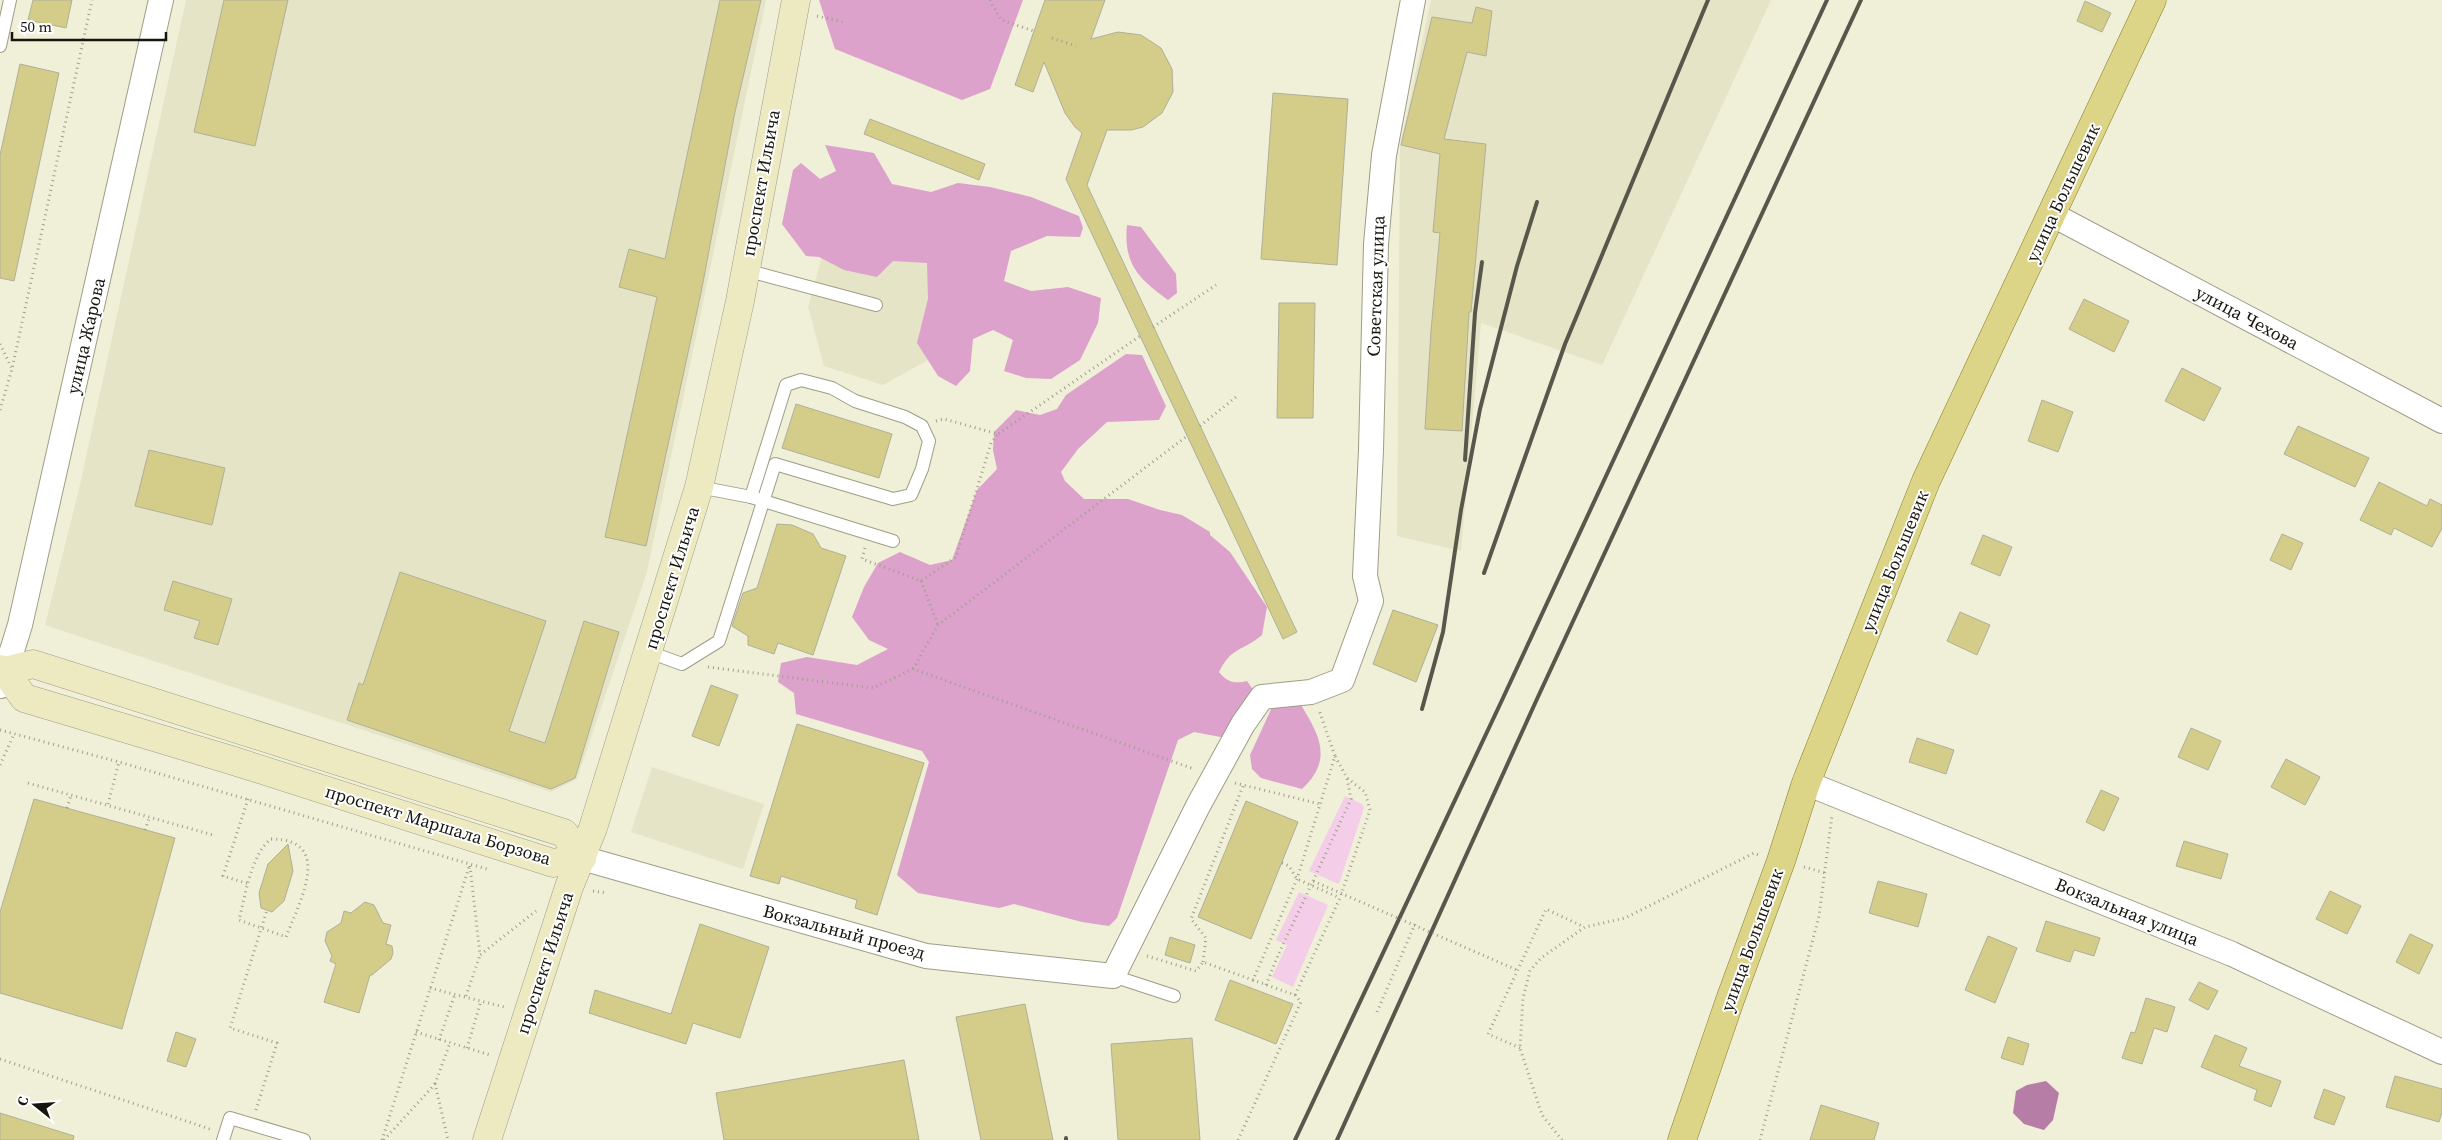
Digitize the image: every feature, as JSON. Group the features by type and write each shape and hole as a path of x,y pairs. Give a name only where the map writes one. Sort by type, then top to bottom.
{"main road":[{"name":"улица Большевик","path":"1682,1140 1730,1000 1782,861 1806,783 1926,481 2053,215 2152,0"}],"street":[{"name":"улица Жарова","path":"2,676 20,625 162,0"},
{"name":"проспект Ильича","path":"487,1140 569,887 582,858 649,652 699,487 745,270 796,0"},
{"name":"Советская улица","path":"1215,776 1243,724 1262,696 1311,692 1342,680 1371,600 1365,576 1371,450 1376,244 1384,155 1413,0"},
{"name":"улица Чехова","path":"2053,215 2442,421"},
{"name":"проспект Маршала Борзова","path":"2,676 24,698 234,761 554,863 582,858"},
{"path":"1113,976 1215,776"},
{"name":"Вокзальная улица","path":"1806,783 2232,954 2442,1052"},
{"name":"Вокзальный проезд","path":"582,858 926,956 1113,976"}],"lane":[{"path":"0,46 10,0"},
{"path":"745,270 876,305"},
{"path":"649,652 682,664 719,641 756,499 786,385 801,380 832,388 855,400 906,417 922,426 929,441 922,469 911,495 893,499 775,464 756,499"},
{"path":"699,487 756,499 893,541"},
{"path":"1113,976 1174,996"},
{"path":"219,1135 230,1118 304,1140"}],"path":[{"path":"0,410 12,369 92,0"},
{"path":"990,0 1001,20 1034,31"},
{"path":"1052,38 1076,46"},
{"path":"1153,327 1216,285"},
{"path":"921,581 956,557 991,443 998,434 1140,336"},
{"path":"0,344 12,369"},
{"path":"1200,426 1236,397"},
{"path":"922,426 944,419 998,434"},
{"path":"682,664 873,688 913,669 938,625 1187,436"},
{"path":"869,534 862,559 921,581 938,625"},
{"path":"913,669 1243,786 1320,804"},
{"path":"1266,985 1351,799 1347,778 1335,756 1311,692"},
{"path":"0,730 120,762 489,870"},
{"path":"0,766 14,734"},
{"path":"1254,980 1297,879 1335,756"},
{"path":"108,804 120,762"},
{"path":"1295,995 1340,898 1370,810 1365,792 1347,778"},
{"path":"28,783 213,835"},
{"path":"1142,955 1196,971 1203,962 1206,938 1191,919 1243,786"},
{"path":"1760,1140 1819,916 1826,873 1834,794"},
{"path":"67,808 71,795"},
{"path":"248,799 245,803 223,876 249,884"},
{"path":"145,830 150,816"},
{"path":"281,839 302,849 308,858 308,873 286,937 262,928 239,920 249,884 263,846 271,840 281,839"},
{"path":"1562,1140 1542,1115 1520,1048 1523,998 1530,971 1541,958 1584,927 1625,918 1754,854 1782,861"},
{"path":"1282,863 1289,866 1297,879 1340,898"},
{"path":"466,996 480,955 470,864"},
{"path":"383,1140 470,864"},
{"path":"1313,880 1517,970"},
{"path":"569,887 607,893"},
{"path":"1520,1048 1488,1034 1546,909 1584,927"},
{"path":"252,1124 278,1042 230,1028 267,910"},
{"path":"480,955 536,910"},
{"path":"1377,1012 1415,924"},
{"path":"1203,962 1295,995 1301,1002 1238,1140"},
{"path":"430,988 504,1007"},
{"path":"439,1040 455,994"},
{"path":"467,1048 481,1001"},
{"path":"416,1032 490,1055"},
{"path":"383,1140 435,1084 450,1044"},
{"path":"0,1059 219,1135"},
{"path":"435,1084 448,1140"}],"shaded area":[{"path":"186,0 766,0 647,572 577,779 551,792 45,625 79,489"},
{"path":"819,0 1023,0 990,89 962,100 835,49"},
{"path":"1431,0 1771,0 1602,365 1481,323 1461,551 1397,536 1400,146"},
{"path":"825,145 874,153 892,184 931,192 958,183 990,187 1031,197 1079,216 1083,228 1080,237 1047,236 1011,251 1004,281 1031,291 1068,287 1101,298 1098,323 1080,360 1051,379 1026,378 1004,371 1013,340 993,330 973,339 970,371 956,386 938,376 917,343 928,299 927,263 893,261 877,277 844,270 819,257 806,256 782,224 793,170 801,163 820,179 836,171"},
{"path":"946,207 946,350 883,385 824,366 808,307 831,224"},
{"path":"1127,225 1141,227 1176,274 1177,293 1168,300 1149,285 1135,269 1126,239"},
{"path":"1126,354 1142,355 1166,406 1159,420 1107,422 1078,449 1061,472 1065,481 1084,499 1128,499 1182,515 1210,532 1210,535 1230,552 1267,607 1262,635 1228,658 1219,672 1231,681 1247,681 1256,694 1226,738 1194,732 1178,740 1117,918 1109,926 1082,922 1014,904 999,908 918,893 897,875 929,762 922,751 796,714 794,693 778,682 781,663 807,657 857,665 888,649 869,640 852,617 864,587 878,563 900,552 930,565 952,560 977,490 997,469 993,450 994,432 1016,410 1040,415 1057,409 1066,395"},
{"path":"1280,699 1301,705 1318,738 1320,758 1318,768 1302,789 1261,778 1252,769 1250,755 1273,705"},
{"path":"652,767 764,804 743,869 631,832"},
{"path":"1345,796 1362,804 1364,808 1339,884 1309,871"},
{"path":"1299,892 1328,905 1293,987 1272,977 1287,945 1276,940"},
{"path":"2046,1081 2059,1093 2053,1120 2044,1130 2024,1124 2013,1113 2016,1091 2027,1085"}],"building":[{"path":"33,0 72,0 66,28 28,20"},
{"path":"224,0 288,0 255,146 194,132"},
{"path":"720,0 761,0 735,112 701,293 646,546 605,537 657,297 619,287 629,249 665,259"},
{"path":"1045,0 1105,0 1091,39 1118,32 1141,35 1161,48 1172,69 1173,92 1162,113 1143,127 1131,130 1107,130 1087,185 1297,632 1283,639 1066,179 1082,133 1065,113 1044,62 1033,92 1015,85"},
{"path":"2085,1 2111,13 2102,32 2077,21"},
{"path":"1476,7 1492,11 1486,56 1467,52 1444,139 1486,144 1471,312 1469,312 1462,431 1425,429 1440,233 1433,232 1440,154 1401,145 1432,17 1472,23"},
{"path":"20,64 59,73 14,281 0,278 0,155"},
{"path":"1273,93 1348,99 1337,265 1261,259"},
{"path":"870,119 985,164 979,180 864,134"},
{"path":"2084,299 2129,321 2114,352 2069,329"},
{"path":"1279,303 1315,303 1313,418 1277,418"},
{"path":"2182,368 2221,388 2204,421 2165,401"},
{"path":"2042,400 2073,412 2058,452 2028,441"},
{"path":"796,404 892,434 879,478 782,448"},
{"path":"2298,426 2369,458 2355,487 2284,454"},
{"path":"149,450 225,468 212,525 135,506"},
{"path":"2379,482 2427,506 2430,499 2442,505 2442,528 2432,547 2394,528 2391,535 2360,520"},
{"path":"777,524 792,525 813,534 821,548 846,556 813,655 778,643 774,654 748,645 748,636 732,626 743,593 757,588"},
{"path":"2282,534 2303,543 2291,570 2270,560"},
{"path":"1983,535 2012,547 2000,576 1971,564"},
{"path":"400,572 546,621 509,731 545,743 584,621 619,632 575,778 551,789 347,720 359,683 363,685"},
{"path":"173,581 232,599 218,645 194,638 200,621 164,610"},
{"path":"1393,610 1438,625 1416,682 1373,664"},
{"path":"1960,612 1990,625 1977,655 1947,641"},
{"path":"711,685 738,695 719,746 692,736"},
{"path":"797,724 924,763 877,915 855,908 857,900 781,876 779,884 750,876"},
{"path":"2191,728 2221,741 2208,770 2178,757"},
{"path":"1917,738 1954,750 1946,774 1909,762"},
{"path":"2286,759 2320,777 2305,805 2271,787"},
{"path":"2101,790 2119,798 2104,831 2086,822"},
{"path":"34,799 175,838 122,1029 0,993 0,912"},
{"path":"1246,801 1298,822 1251,939 1198,917"},
{"path":"2184,841 2228,854 2221,879 2176,866"},
{"path":"288,844 293,871 284,901 272,912 261,908 259,893 268,864"},
{"path":"1878,881 1927,894 1918,927 1869,913"},
{"path":"2330,891 2361,906 2347,934 2316,919"},
{"path":"365,902 374,905 383,923 391,925 386,944 392,946 393,953 391,959 370,975 359,1013 324,1002 336,964 330,961 332,956 325,941 327,932 341,923 344,911 351,913"},
{"path":"2046,921 2100,938 2094,956 2074,950 2070,962 2036,951"},
{"path":"700,924 769,947 740,1038 693,1023 686,1044 589,1013 595,990 671,1014"},
{"path":"2410,934 2433,945 2419,974 2396,962"},
{"path":"1988,936 2017,948 1995,1003 1965,990"},
{"path":"1170,937 1195,945 1190,963 1165,955"},
{"path":"1230,980 1293,1004 1276,1044 1215,1020"},
{"path":"2199,982 2218,991 2208,1010 2189,1000"},
{"path":"2146,998 2175,1007 2167,1032 2154,1028 2142,1064 2122,1058 2131,1032 2135,1033"},
{"path":"1025,1004 1053,1140 981,1140 956,1017"},
{"path":"176,1032 196,1039 186,1067 167,1061"},
{"path":"2215,1035 2247,1048 2239,1066 2281,1081 2271,1107 2254,1100 2257,1090 2201,1067"},
{"path":"2008,1037 2029,1044 2023,1065 2001,1058"},
{"path":"1192,1038 1200,1140 1118,1140 1111,1044"},
{"path":"904,1060 919,1140 724,1140 716,1093"},
{"path":"2395,1076 2442,1089 2442,1112 2439,1122 2386,1107"},
{"path":"2324,1089 2345,1097 2334,1125 2314,1118"},
{"path":"1821,1105 1879,1123 1874,1140 1810,1140"},
{"path":"0,1113 74,1136 73,1140 0,1140"}],"railway":[{"path":"1484,573 1565,344 1708,0"},
{"path":"1295,1140 1503,698 1827,0"},
{"path":"1337,1140 1537,699 1861,0"},
{"path":"1422,709 1443,632 1461,510 1480,409 1517,266 1537,202"},
{"path":"1465,460 1475,313 1482,262"}]}
